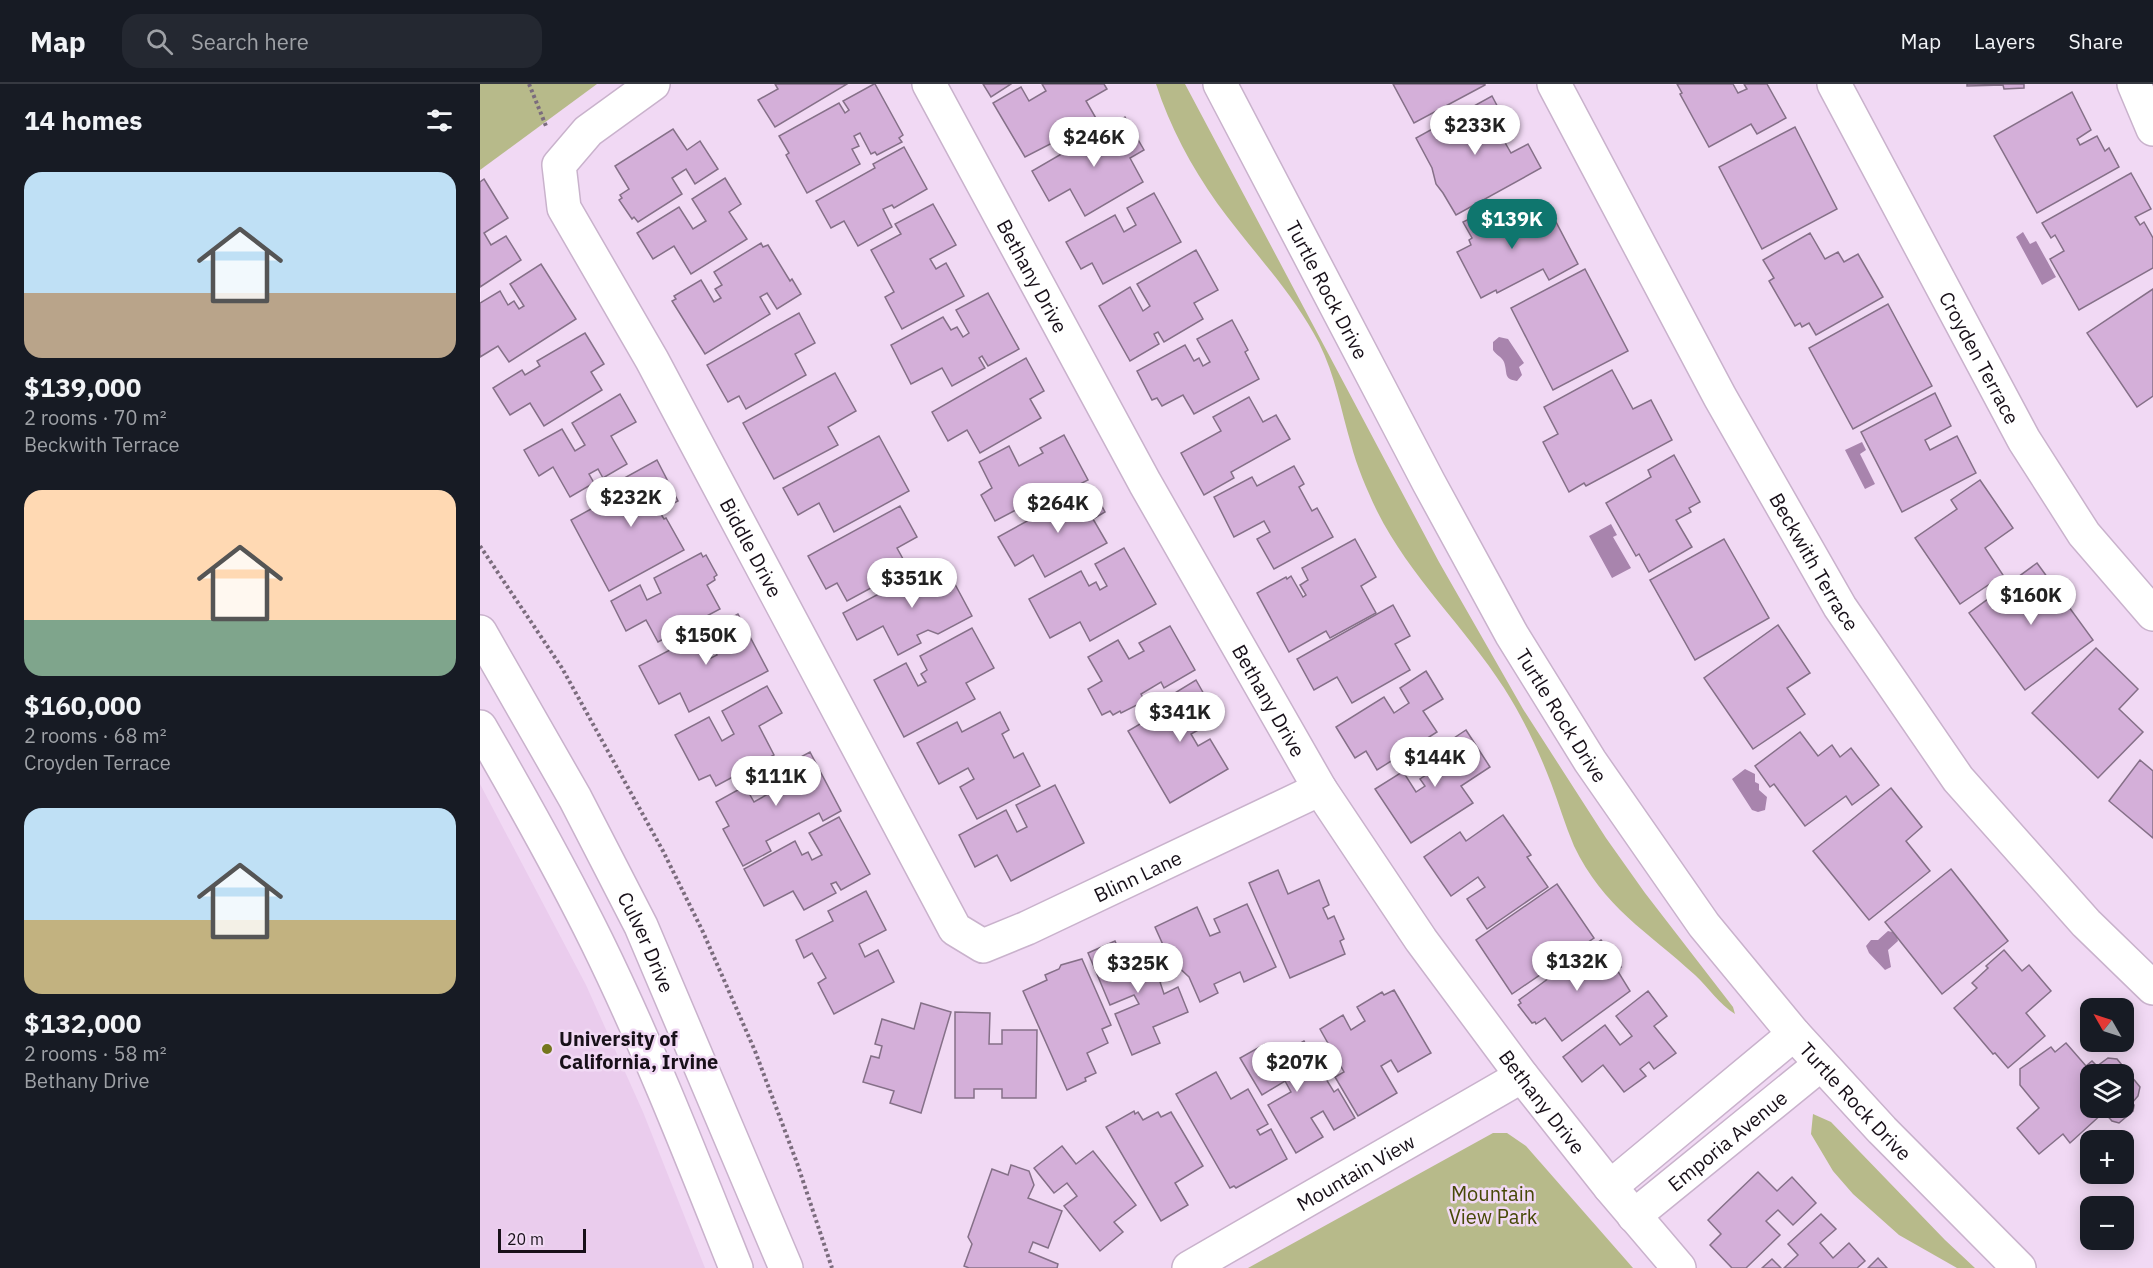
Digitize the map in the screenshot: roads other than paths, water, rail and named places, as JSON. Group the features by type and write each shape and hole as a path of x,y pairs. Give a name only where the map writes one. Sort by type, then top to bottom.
{"street":[{"name":"Biddle Drive","path":"653,84 588,131 559,165 564,208 652,360 956,929"},
{"name":"Bethany Drive","path":"929,84 1145,483 1320,789 1421,940 1522,1076 1610,1187 1679,1268"},
{"name":"Turtle Rock Drive","path":"1220,84 1429,483 1512,634 1590,761 1704,925 1794,1034 1949,1200 2019,1268"},
{"name":"Beckwith Terrace","path":"1554,84 1720,396 1840,607 1958,779 2086,923 2153,988"},
{"name":"Croyden Terrace","path":"1834,84 2024,440 2084,534 2153,614"},
{"path":"2134,84 2153,129"},
{"name":"Culver Drive","path":"480,632 575,798 641,926 786,1268"},
{"path":"480,727 540,831 598,944 678,1123 736,1268"},
{"name":"Blinn Lane","path":"956,929 983,946 1027,928 1320,789"},
{"name":"Emporia Avenue","path":"1610,1187 1794,1034"},
{"name":"Emporia Avenue","path":"1634,1216 1821,1064"},
{"name":"Mountain View","path":"1189,1268 1522,1076"}],"place":[{"name":"University of California, Irvine","path":"547,1049"}],"park label":[{"name":"Mountain View Park","path":"1493,1204"}]}
